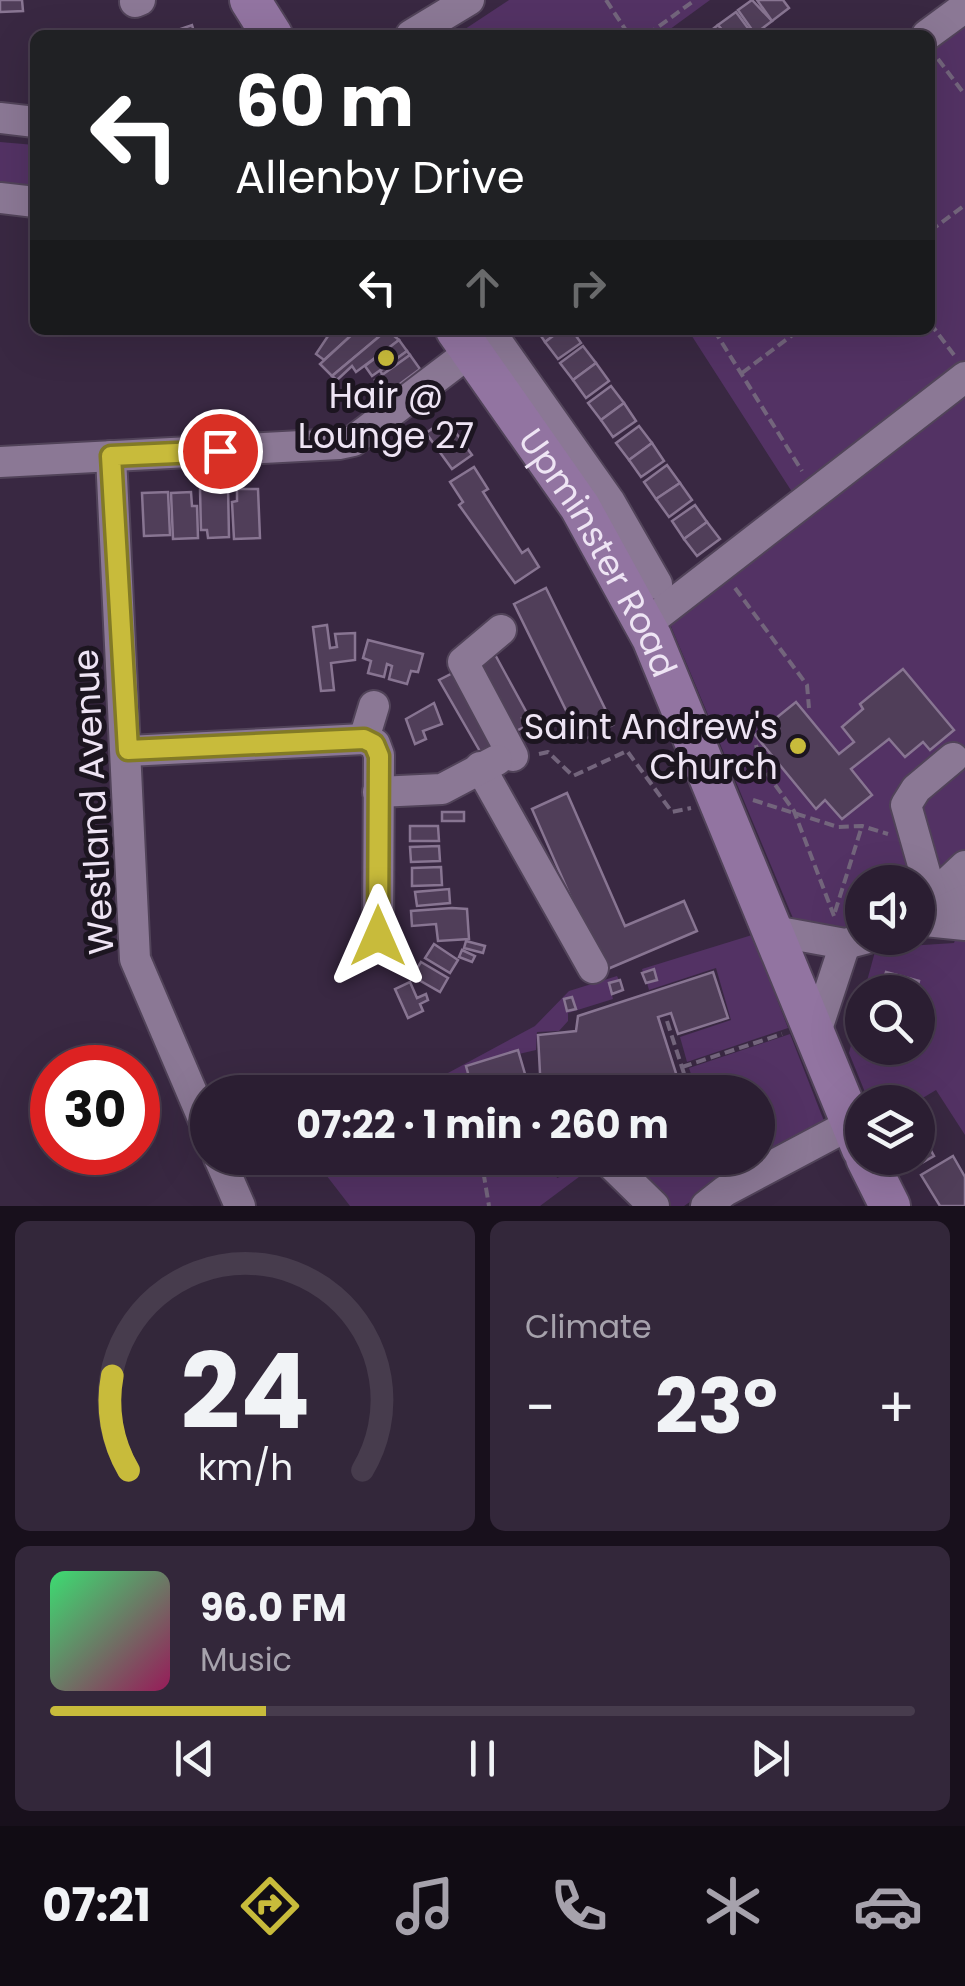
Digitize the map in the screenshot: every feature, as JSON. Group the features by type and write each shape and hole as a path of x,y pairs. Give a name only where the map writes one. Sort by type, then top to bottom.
{"main road":[{"path":"250,0 282,30"},
{"name":"Upminster Road","path":"472,337 580,507 645,625 845,1108"},
{"name":"Upminster Road","path":"875,1175 890,1206"}],"street":[{"path":"422,30 469,0"},
{"path":"935,44 965,7"},
{"path":"0,118 30,121"},
{"path":"0,198 30,201"},
{"path":"0,462 353,441 472,337 610,502 657,584"},
{"path":"645,625 965,377"},
{"name":"Westland Avenue","path":"111,456 135,959 190,1088"},
{"path":"378,792 442,789 480,768 518,756 462,662 502,630"},
{"path":"364,739 374,706"},
{"path":"128,750 364,739 374,744 379,756 378,936"},
{"path":"920,865 906,805 916,789 953,758"},
{"path":"480,768 593,968"},
{"path":"935,902 965,866"},
{"path":"935,910 965,900"},
{"path":"935,917 965,925"},
{"path":"774,931 845,940"},
{"path":"813,1030 849,955"},
{"path":"706,1206 725,1191 845,1149"},
{"path":"226,1175 240,1206"},
{"path":"622,1175 654,1206"}],"path":[{"path":"606,0 626,30"},
{"path":"654,30 695,0"},
{"path":"935,50 965,95"},
{"path":"935,227 965,205"},
{"path":"935,330 965,369"},
{"path":"717,335 815,492"},
{"path":"742,373 792,335"},
{"path":"721,568 808,685 808,708"},
{"path":"756,745 763,768 794,812 834,916 845,928"},
{"path":"518,756 548,752 573,776 627,751 672,812 684,812 740,786 746,798 838,827 862,826 891,834 920,865"},
{"path":"834,916 862,826"},
{"path":"667,1022 685,1075"},
{"path":"682,1067 813,1030"},
{"path":"483,1175 489,1206"}],"shaded area":[{"path":"509,0 710,0 669,30 464,30"},
{"path":"965,21 965,908 935,891 935,865 845,865 845,932 795,923 660,600 794,495 691,335 935,335 935,43"},
{"path":"0,142 30,145 30,192 0,189"},
{"path":"965,912 965,1135 935,1085 862,1085 854,1065 935,1065 935,975 869,975 874,955 935,955 935,944 954,943"},
{"path":"752,935 788,1028 687,1062 680,1037 731,1020 716,968 649,990 647,983 654,970 642,969"},
{"path":"617,976 619,980 609,983 613,999 568,1013 568,1021 559,1031 537,1032 536,1050 466,1066 469,1075 444,1075 535,1026 569,991"},
{"path":"790,1034 824,1121 775,1147 775,1075 691,1075 689,1068"},
{"path":"326,1175 582,1175 540,1206 350,1206"},
{"path":"645,1175 729,1175 684,1206 668,1206 665,1196"}],"building":[{"path":"0,0 22,0 23,11 0,12"},
{"path":"752,0 772,21 760,30 752,30 738,10"},
{"path":"757,0 783,0 789,8 772,21"},
{"path":"736,12 749,30 722,30 718,25"},
{"path":"329,335 352,335 324,360 316,354"},
{"path":"352,335 381,335 332,376 320,364"},
{"path":"381,335 393,335 399,340 356,372 352,366 337,380 332,376"},
{"path":"554,335 575,335 581,343 558,359 545,342"},
{"name":"Hair @ Lounge 27","path":"399,340 407,351 372,376 365,366"},
{"path":"583,346 596,363 573,380 560,363"},
{"path":"407,351 410,355 383,375 380,371"},
{"path":"410,355 420,369 393,389 391,385 383,391 375,380"},
{"path":"596,363 609,381 586,398 573,380"},
{"path":"611,386 624,403 601,420 588,403"},
{"path":"624,403 636,421 613,437 601,420"},
{"path":"446,419 472,455 452,469 426,433"},
{"path":"639,426 652,443 629,460 616,443"},
{"path":"652,443 664,461 641,477 629,460"},
{"path":"667,465 680,483 656,499 644,482"},
{"path":"474,467 488,489 483,492 522,553 528,549 539,567 515,583 459,505 463,502 450,482"},
{"path":"680,483 692,500 669,517 656,499"},
{"path":"228,485 229,537 208,538 207,530 201,530 200,489"},
{"path":"237,489 258,489 260,538 234,539 232,502 237,501"},
{"path":"168,492 170,535 144,536 142,493"},
{"path":"191,492 192,506 197,506 198,538 173,539 171,493"},
{"path":"695,505 707,522 684,539 672,521"},
{"path":"707,522 720,539 697,556 684,539"},
{"path":"546,588 613,725 581,741 514,604"},
{"path":"327,625 330,648 337,647 335,634 355,633 355,660 331,663 334,690 321,691 313,627"},
{"path":"368,640 423,654 418,672 411,671 407,684 389,679 392,666 387,664 384,677 368,673 371,661 363,658"},
{"path":"492,649 528,715 522,718 526,726 516,731 477,657"},
{"name":"Saint Andrew's Church","path":"903,669 954,730 930,750 923,742 905,757 889,739 851,769 872,795 842,819 825,800 816,809 755,735 796,702 839,754 854,742 842,727 863,709 860,704"},
{"path":"455,672 496,744 481,753 439,680"},
{"path":"434,703 442,724 423,731 426,739 415,744 406,719"},
{"path":"567,793 625,926 684,901 697,931 603,971 532,809"},
{"path":"442,812 464,812 464,821 442,821"},
{"path":"410,826 438,826 439,841 410,841"},
{"path":"439,846 440,861 411,862 410,847"},
{"path":"441,867 442,885 412,886 412,868"},
{"path":"449,889 450,903 417,906 415,892"},
{"path":"467,909 469,939 438,941 436,924 412,926 411,911"},
{"path":"466,941 485,946 483,953 464,948"},
{"path":"434,944 458,960 450,973 425,958"},
{"path":"462,950 475,956 472,962 459,957"},
{"path":"421,962 448,978 440,992 412,976"},
{"path":"654,969 657,980 646,983 642,973"},
{"path":"713,972 728,1018 678,1034 671,1013 658,1017 677,1075 540,1075 538,1035 576,1031 578,1016"},
{"path":"620,980 623,990 612,994 609,983"},
{"path":"410,982 417,998 426,994 428,1000 420,1004 423,1011 408,1018 395,989"},
{"path":"572,997 576,1009 567,1011 564,999"},
{"path":"518,1050 525,1074 469,1075 466,1066"},
{"path":"953,1156 965,1177 965,1206 940,1206 921,1175 935,1175 935,1167"}],"place":[{"name":"Hair @ Lounge 27","path":"386,358"},
{"name":"Saint Andrew's Church","path":"798,746"}],"route":[{"path":"220,451 111,456 128,750 364,739 374,744 379,756 378,936"}]}
